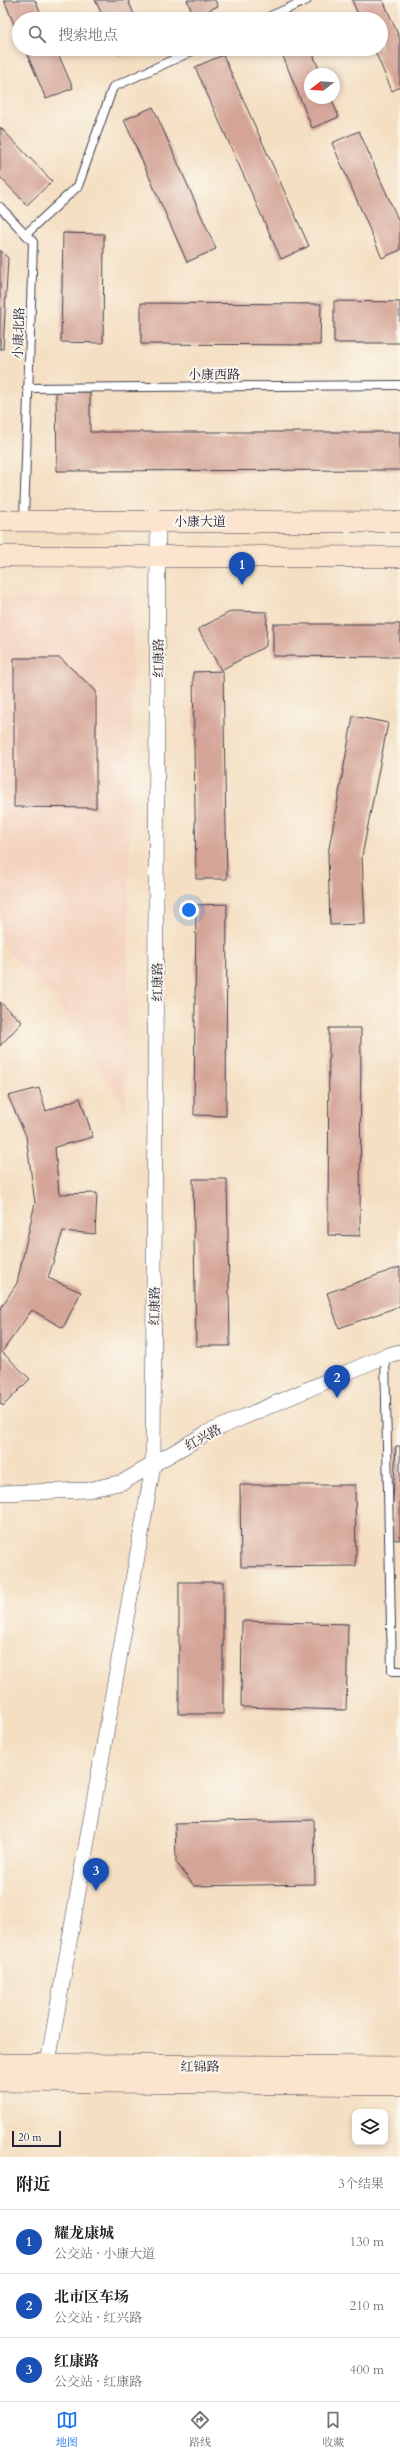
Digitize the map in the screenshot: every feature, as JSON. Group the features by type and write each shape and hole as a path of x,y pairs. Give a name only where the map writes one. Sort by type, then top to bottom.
{"main road":[{"name":"小康大道","path":"0,521 158,520 400,522"},
{"path":"0,556 158,555 400,557"},
{"name":"红锦路","path":"0,2064 46,2074 400,2085"},
{"name":"红锦路","path":"0,2081 46,2074 400,2068"}],"street":[{"name":"红康路","path":"46,2074 153,1466 158,520"},
{"name":"红兴路","path":"0,1493 88,1490 123,1482 153,1466 207,1433 385,1356 400,1352"}],"lane":[{"path":"280,12 307,0"},
{"path":"26,234 78,186 112,87 181,56"},
{"name":"小康北路","path":"0,207 33,242 24,521"},
{"name":"小康西路","path":"28,388 400,385"},
{"path":"385,1356 392,1671 400,1671"}],"shaded area":[{"path":"133,595 126,1110 56,1000 0,943 0,599"}],"building":[{"path":"4,0 35,0 40,12 12,12 12,19"},
{"path":"95,0 128,0 133,12 101,12"},
{"path":"187,0 215,0 218,6 205,12 192,12"},
{"path":"352,0 383,0 400,39 400,87 392,91 377,56 388,56 388,12 357,12"},
{"path":"28,56 59,56 73,88 46,99"},
{"path":"223,56 309,246 281,259 195,67"},
{"path":"283,56 314,56 319,68 304,68 304,104 334,104 339,117 312,128"},
{"path":"153,107 216,249 187,262 124,120"},
{"path":"0,127 52,181 27,205 0,177"},
{"path":"359,131 400,224 400,250 382,258 332,143"},
{"path":"63,233 104,234 103,343 61,342"},
{"path":"0,250 8,258 3,349 0,349"},
{"path":"334,301 400,302 400,343 334,343"},
{"path":"141,303 321,304 320,345 141,344"},
{"path":"56,392 90,392 90,432 400,432 400,470 57,471"},
{"path":"232,611 267,612 266,646 221,670 198,629"},
{"path":"273,624 400,624 400,657 273,656"},
{"path":"14,658 60,658 96,691 96,808 14,807"},
{"path":"223,671 227,879 196,879 193,672"},
{"path":"353,716 388,723 362,856 365,924 330,925 328,854"},
{"path":"227,904 226,1116 194,1115 196,905"},
{"path":"0,1002 22,1022 0,1046"},
{"path":"329,1028 361,1028 360,1236 328,1235"},
{"path":"39,1088 46,1111 80,1098 93,1137 55,1147 59,1194 97,1193 95,1234 63,1231 48,1278 81,1292 63,1328 32,1310 2,1352 30,1379 3,1406 0,1403 0,1309 17,1283 35,1203 26,1136 8,1096"},
{"path":"193,1179 227,1179 230,1346 196,1346"},
{"path":"400,1267 400,1306 339,1328 327,1293"},
{"path":"396,1446 400,1446 400,1540 391,1539"},
{"path":"240,1485 355,1485 356,1566 241,1567"},
{"path":"179,1582 223,1582 223,1714 179,1714"},
{"path":"242,1621 348,1624 346,1710 241,1707"},
{"path":"314,1820 315,1884 194,1886 176,1862 175,1823"}],"place":[{"name":"耀龙康城","path":"242,585"},
{"name":"北市区车场","path":"337,1398"},
{"name":"红康路","path":"96,1891"}]}
